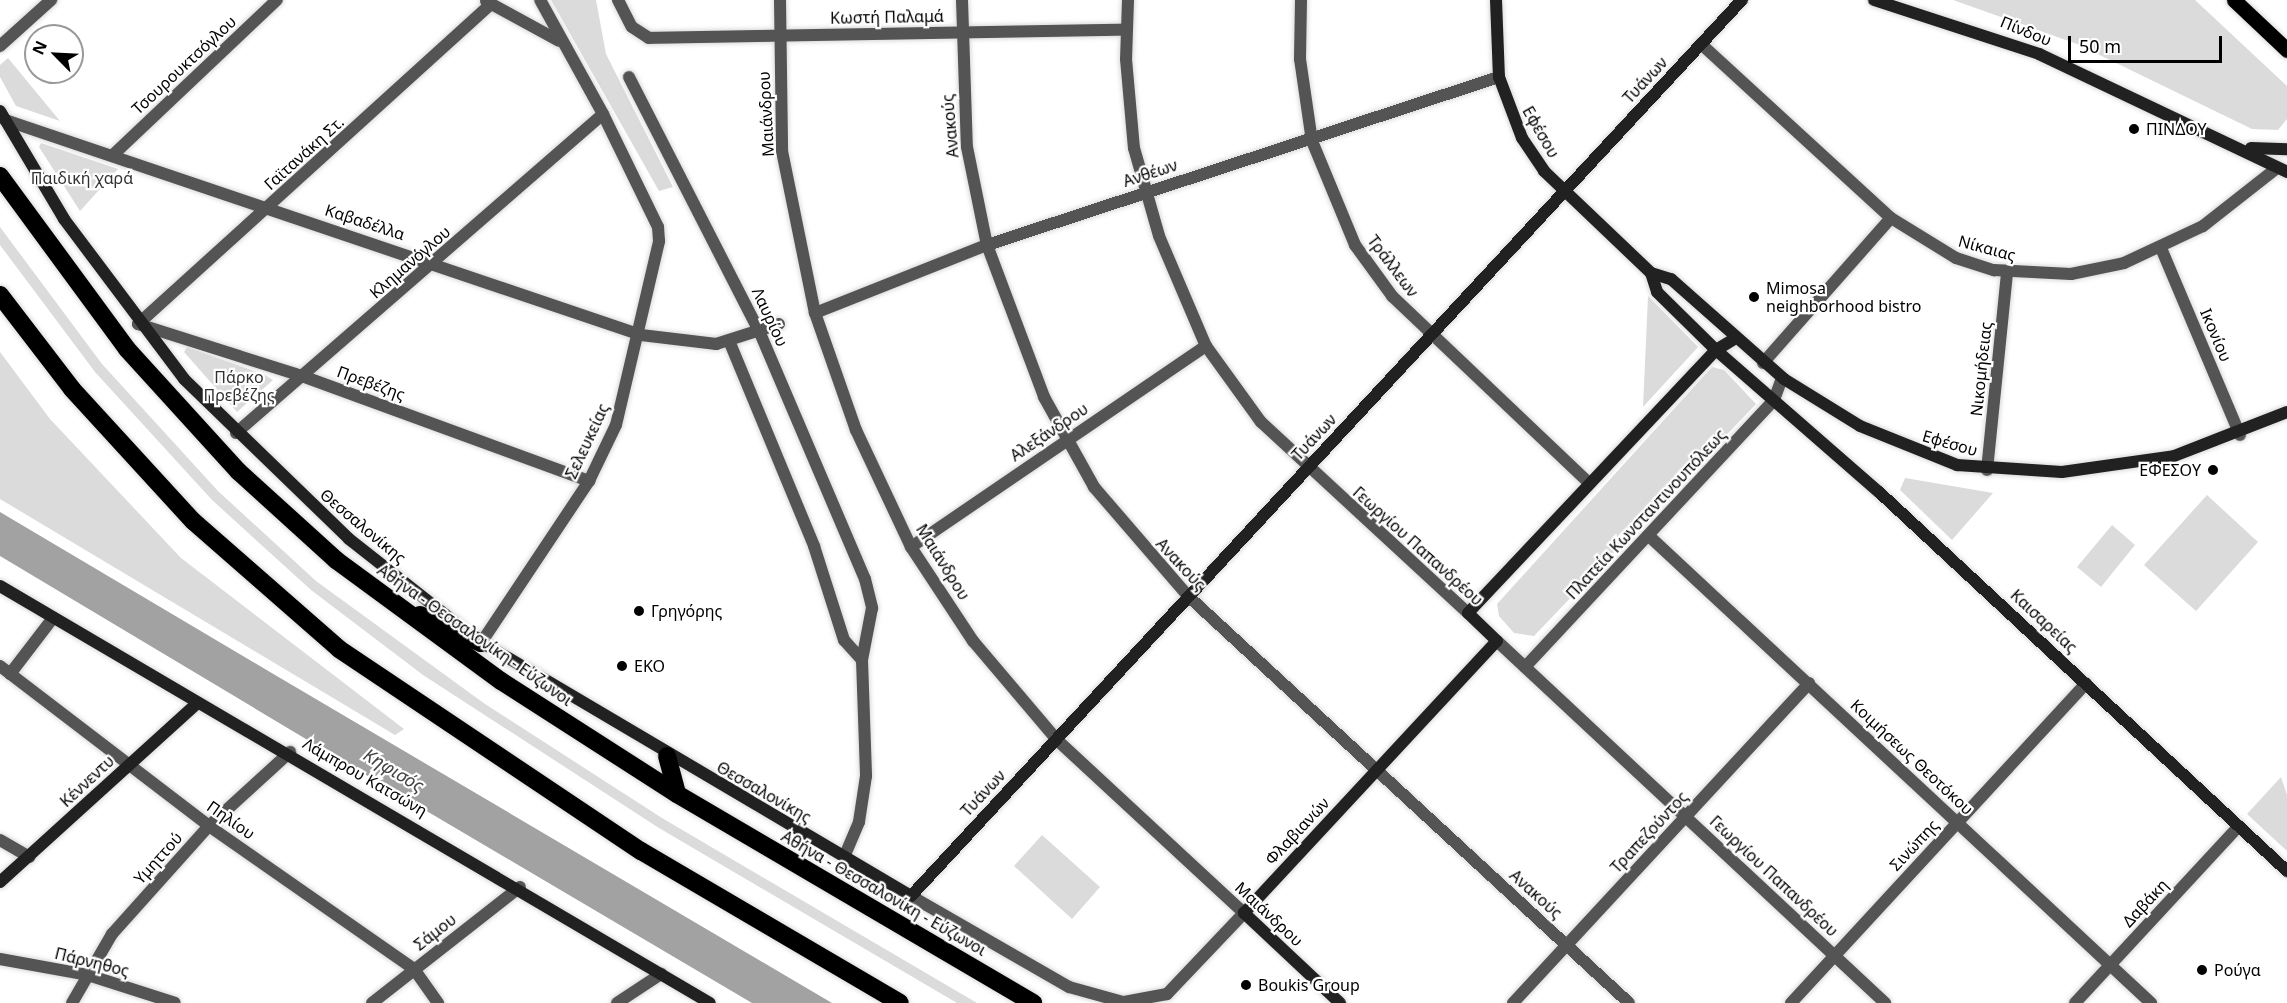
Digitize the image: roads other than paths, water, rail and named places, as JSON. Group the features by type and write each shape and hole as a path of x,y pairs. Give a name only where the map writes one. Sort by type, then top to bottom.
{"highway":[{"name":"Αθήνα - Θεσσαλονίκη - Εύζωνοι","path":"0,176 127,349 239,472 382,597 677,794 1033,1003"},
{"path":"0,295 72,389 193,521 339,649 641,851 900,1003"},
{"path":"382,597 481,643"},
{"path":"667,756 677,794"}],"main road":[{"path":"2234,0 2287,50"}],"street":[{"path":"0,46 51,0"},
{"name":"Τσουρουκτσόγλου","path":"114,154 277,0"},
{"path":"540,0 559,41 603,114"},
{"name":"Κωστή Παλαμά","path":"618,0 632,27 649,38 1126,30"},
{"name":"Μαιάνδρου","path":"780,0 778,35 782,151 815,313 856,430 911,547 973,641 1056,738 1340,1003"},
{"name":"Ανακούς","path":"962,0 961,32 967,147 987,245 1064,441 1133,537 1188,596 1629,1003"},
{"name":"Γεωργίου Παπανδρέου","path":"1128,0 1126,30 1132,129 1144,192 1178,286 1206,345 1261,422 1307,468 1468,613 1885,1003"},
{"name":"Τράλλεων","path":"1301,0 1300,59 1312,141 1355,245 1392,296 1588,482"},
{"name":"Εφέσου","path":"1496,0 1498,77 1526,145 1564,192 1650,273 1657,292 1716,351 1774,400"},
{"name":"Τυάνων","path":"910,896 1742,0"},
{"name":"Πίνδου","path":"1874,0 2030,50 2282,170"},
{"path":"488,2 559,41"},
{"name":"Γαϊτανάκη Στ.","path":"138,324 268,208 488,2"},
{"name":"Νίκαιας","path":"1701,44 1891,219 1956,258 2007,272 2085,273 2161,248 2221,214 2282,170"},
{"name":"Λαυρίου","path":"629,77 760,333 865,579 872,608 862,660"},
{"name":"Ανθέων","path":"815,313 987,245 1144,192 1312,141 1498,77"},
{"name":"Σελευκείας","path":"481,643 590,481 616,425 641,335 658,227 603,114"},
{"name":"Κλημανόγλου","path":"236,433 436,263 603,114"},
{"name":"Καβαδέλλα","path":"3,116 641,335 716,344 730,343"},
{"name":"Θεσσαλονίκης","path":"3,116 138,324 236,433 350,539 481,643 667,756 910,896 1069,987 1101,999"},
{"name":"Πίνδου","path":"2224,141 2264,152 2287,149"},
{"path":"1764,363 1891,219"},
{"name":"Ικονίου","path":"2161,248 2240,435"},
{"name":"Νικομήδειας","path":"1987,470 2007,272"},
{"name":"Εφέσου","path":"1650,273 1671,279 1734,339 1782,378 1888,440 1946,462 1987,470 2108,469 2240,435 2287,412"},
{"name":"Πρεβέζης","path":"138,324 302,376 590,481"},
{"path":"779,324 730,343 814,546 844,640 862,660 866,776 859,822 844,857"},
{"path":"1468,613 1588,482 1716,351 1734,339"},
{"name":"Αλεξάνδρου","path":"911,547 1206,345"},
{"name":"Πλατεία Κωνσταντινουπόλεως","path":"1526,668 1774,400 1782,378"},
{"name":"Καισαρείας","path":"1774,400 2086,683 2287,871"},
{"name":"Κοιμήσεως Θεοτόκου","path":"1649,536 2151,1003"},
{"name":"Λάμπρου Κατσώνη","path":"0,586 196,704 290,752 520,887 710,1003"},
{"path":"10,674 53,618"},
{"name":"Φλαβιανών","path":"1101,999 1123,1002 1167,994 1497,641"},
{"name":"Πηλίου","path":"0,666 209,826 414,969 438,1003"},
{"name":"Τραπεζούντος","path":"1513,1003 1809,683"},
{"name":"Σινώπης","path":"1791,1003 2086,683"},
{"name":"Κέννεντυ","path":"0,882 196,704"},
{"name":"Υμηττού","path":"72,1003 112,934 209,826 290,752"},
{"name":"Δαβάκη","path":"2075,1003 2239,826"},
{"path":"0,840 30,857"},
{"name":"Σάμου","path":"372,1003 520,887"},
{"name":"Πάρνηθος","path":"0,959 88,975 175,1003"},
{"path":"618,1003 661,974"}],"water":[{"name":"Κηφισός","path":"0,512 832,1003 752,1003 413,803 0,556"}],"place":[{"name":"ΠΙΝΔΟΥ","path":"2134,129"},
{"name":"Mimosa neighborhood bistro","path":"1754,297"},
{"name":"ΕΦΕΣΟΥ","path":"2213,470"},
{"name":"Γρηγόρης","path":"639,611"},
{"name":"EKO","path":"622,666"},
{"name":"Ρούγα","path":"2202,970"},
{"name":"Boukis Group","path":"1246,985"}],"park label":[{"name":"Παιδική χαρά","path":"82,178"},
{"name":"Πάρκο Πρεβέζης","path":"239,386"}]}
